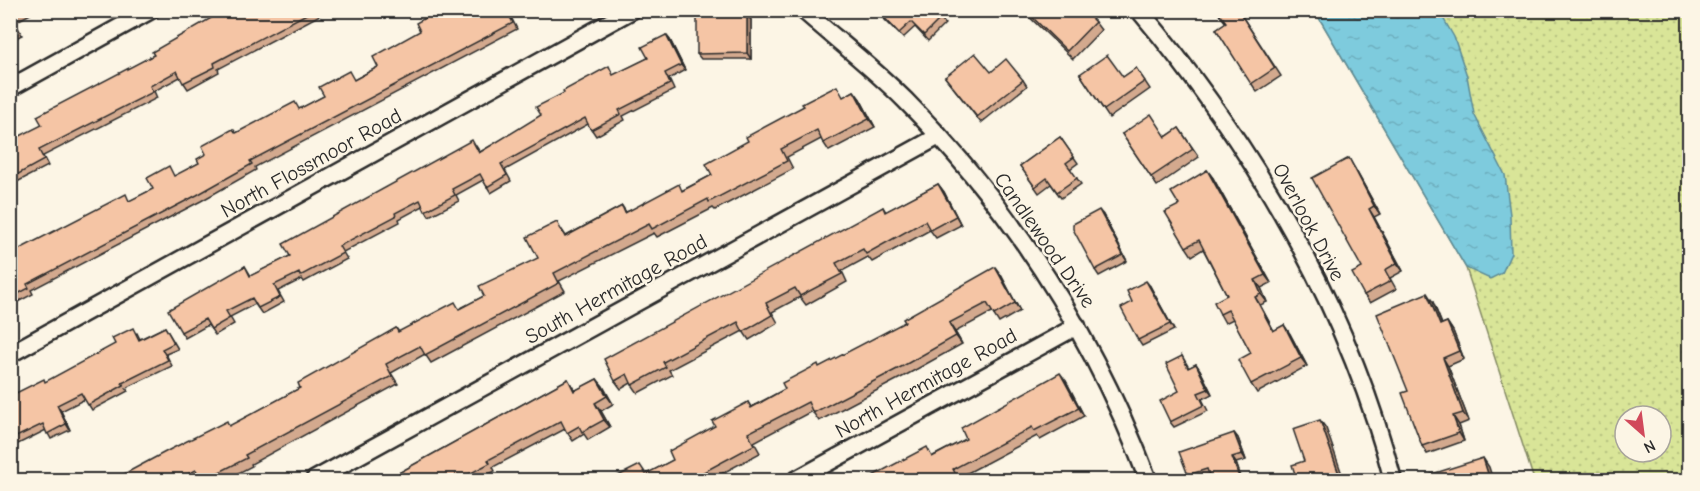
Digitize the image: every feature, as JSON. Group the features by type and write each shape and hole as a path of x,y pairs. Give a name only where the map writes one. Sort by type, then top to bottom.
{"street":[{"path":"10,88 151,10"},
{"name":"North Flossmoor Road","path":"10,354 632,10"},
{"name":"Candlewood Drive","path":"803,10 874,71 939,136 995,201 1022,238 1077,326 1111,391 1148,480"},
{"name":"Overlook Drive","path":"1139,10 1216,109 1249,159 1296,240 1330,308 1357,373 1393,480"},
{"name":"South Hermitage Road","path":"314,480 939,136"},
{"name":"North Hermitage Road","path":"796,480 1077,326"}],"green space":[{"path":"1315,11 1689,11 1689,480 1534,480 1466,268"}],"water":[{"path":"1315,11 1439,11 1454,37 1467,76 1474,114 1505,175 1510,215 1511,253 1502,273 1490,279 1466,268"}],"building":[{"path":"10,10 23,10 11,16 18,29 10,33"},
{"path":"225,10 314,10 214,63 215,67 183,83 177,71 150,86 153,92 39,150 44,160 11,178 10,141 42,125 37,116 154,55 152,52"},
{"path":"439,10 509,10 507,11 513,23 250,161 252,164 197,195 27,284 29,288 10,298 10,254 126,194 129,201 153,189 147,178 169,166 174,176 199,163 197,159 206,154 202,146 233,129 236,133 295,102 299,109 324,96 319,87 349,71 354,80 378,67 373,57 420,31 416,23"},
{"path":"881,10 933,10 941,18 924,35 911,22 899,33 879,12"},
{"path":"1025,10 1083,10 1095,22 1067,51"},
{"path":"1217,10 1238,10 1275,68 1251,84 1216,29 1226,22"},
{"path":"697,14 747,14 747,53 697,54"},
{"path":"666,35 681,65 665,73 670,84 619,110 621,114 591,130 585,118 501,164 507,175 487,187 480,174 452,189 455,195 425,211 420,200 395,213 396,216 339,246 343,253 300,276 299,273 274,285 280,297 258,308 252,298 226,311 230,318 211,329 205,319 181,332 168,310 245,266 250,276 290,256 283,244 472,140 479,153 541,115 536,107 564,93 563,91 609,66 613,75 648,58 642,47"},
{"path":"975,53 991,72 1006,59 1023,80 977,117 945,77"},
{"path":"1107,55 1123,77 1136,68 1145,81 1104,110 1080,74"},
{"path":"837,86 843,97 854,91 869,119 823,143 817,130 781,149 787,161 709,202 708,199 652,229 649,224 554,273 559,283 425,355 420,346 386,364 392,376 245,455 247,458 204,480 196,470 176,480 113,480 227,421 229,426 300,388 298,383 396,328 398,332 455,302 459,309 484,296 479,286 538,258 527,237 557,222 565,237 622,206 625,213 679,184 682,191 712,175 706,164 748,141 746,137"},
{"path":"1151,114 1166,137 1179,128 1193,149 1151,177 1122,134"},
{"path":"1060,137 1074,157 1066,163 1077,178 1057,192 1047,178 1035,187 1020,166"},
{"path":"1349,158 1374,206 1369,209 1397,263 1385,270 1391,281 1364,295 1352,273 1362,268 1312,178"},
{"path":"1207,170 1265,275 1255,280 1261,294 1255,297 1273,331 1284,325 1301,358 1251,384 1238,360 1251,353 1228,310 1220,314 1214,302 1227,295 1199,240 1186,247 1165,212 1179,205 1171,192"},
{"path":"938,184 956,216 930,230 925,221 866,254 863,249 836,263 842,274 800,296 795,288 766,303 772,315 743,332 738,322 663,362 666,367 632,385 627,374 615,381 604,359 883,207 885,212"},
{"path":"1099,210 1123,255 1095,270 1073,229 1073,224"},
{"path":"995,267 1015,303 994,315 987,303 949,323 956,336 903,366 813,413 808,402 748,433 754,445 689,480 610,480 640,465 646,474 673,460 669,451 715,426 712,421 748,402 751,408 785,389 782,383 818,364 819,367 905,322 903,319"},
{"path":"1146,281 1170,324 1138,340 1121,308 1132,302 1127,291"},
{"path":"1427,293 1440,325 1447,322 1459,351 1443,358 1463,413 1453,416 1459,433 1422,446 1402,393 1408,391 1377,314"},
{"path":"165,327 174,343 162,349 168,360 122,383 124,385 88,405 81,393 57,405 66,424 47,434 43,424 14,438 10,431 10,396 44,379 45,382 115,344 112,338 133,328 139,340"},
{"path":"1182,356 1188,368 1196,364 1208,389 1198,393 1204,405 1170,422 1160,401 1179,391 1166,364"},
{"path":"1060,373 1079,408 1034,431 1032,427 953,469 958,479 865,480 927,447 932,457 966,439 961,428"},
{"path":"568,379 574,391 597,379 607,396 595,403 604,420 582,432 579,426 567,433 561,421 488,460 490,463 458,480 386,480"},
{"path":"1320,420 1341,480 1297,480 1292,465 1304,461 1293,429"},
{"path":"1234,433 1242,454 1232,457 1240,480 1211,480 1207,469 1188,475 1179,452"},
{"path":"1483,458 1490,480 1430,480 1429,475"}]}
